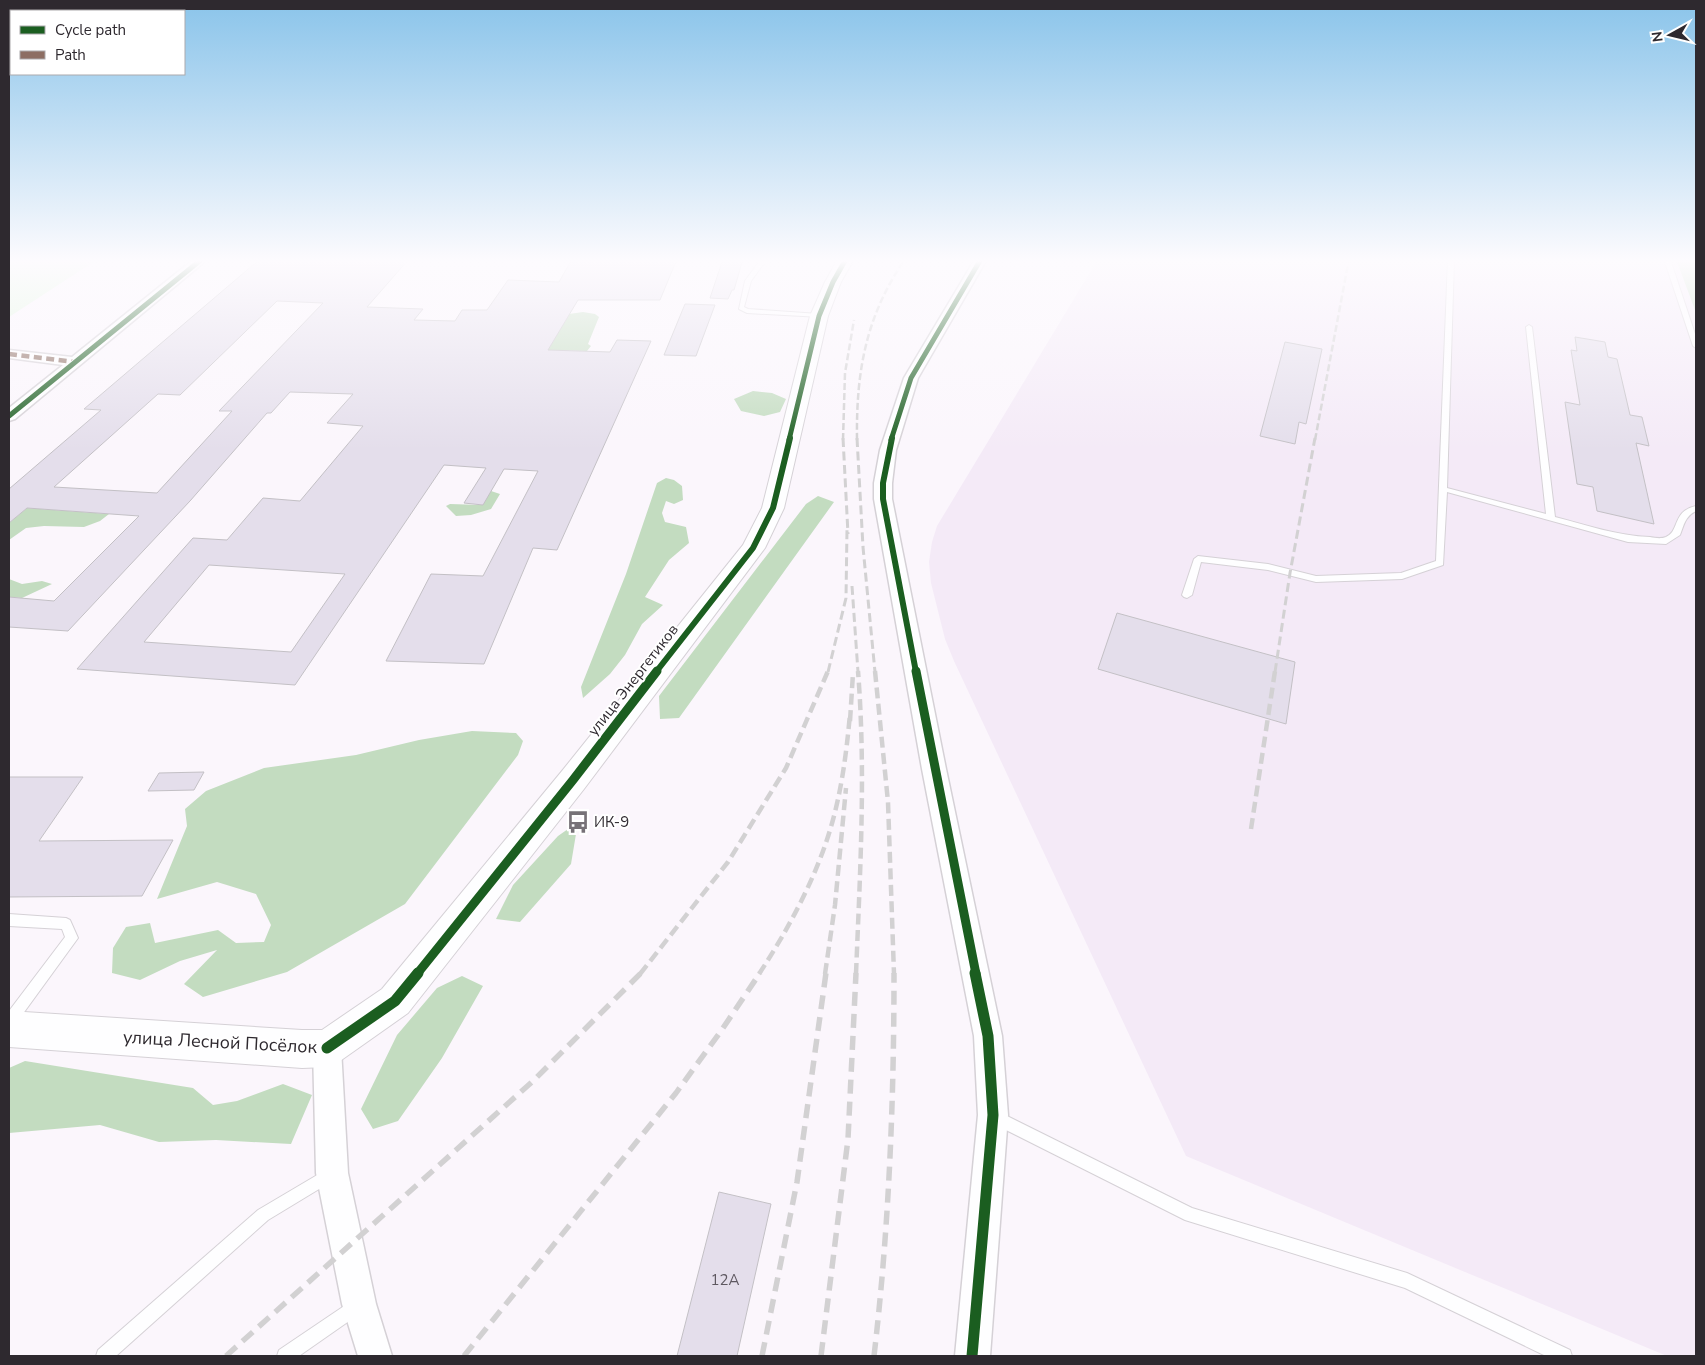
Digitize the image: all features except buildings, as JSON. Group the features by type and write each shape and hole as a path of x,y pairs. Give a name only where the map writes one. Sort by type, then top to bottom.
{"street":[{"path":"9,416 123,323"},
{"name":"улица Энергетиков","path":"327,1048 395,1001 573,780 753,548 773,508 817,323"},
{"path":"944,323 911,378 888,450 883,484 883,499 934,769 988,1036 993,1116 972,1356"},
{"path":"9,354 74,362"},
{"name":"улица Лесной Посёлок","path":"9,1029 302,1049 327,1048 332,1173 359,1304 375,1356"}],"lane":[{"path":"1187,594 1198,559 1268,567 1316,579 1402,576 1440,563 1449,323"},
{"path":"1691,323 1696,346"},
{"path":"1529,326 1550,519"},
{"path":"1443,489 1628,540 1666,541 1677,533 1680,521 1690,510 1696,508"},
{"path":"9,920 66,924 72,938 9,1021"},
{"path":"993,1116 1190,1215 1407,1282 1564,1356"},
{"path":"104,1356 263,1215 332,1173"},
{"path":"285,1356 359,1304"}],"shaded area":[{"path":"1060,323 1696,323 1696,1356 1667,1356 1186,1156 945,639 931,583 929,562 937,526"}],"green space":[{"path":"564,323 597,323 588,344 591,346 587,351 548,350"},
{"path":"753,391 772,393 786,399 780,412 764,416 741,411 734,399"},
{"path":"666,478 674,480 682,486 683,500 674,504 666,501 662,513 665,522 686,527 689,543 669,560 645,597 663,605 642,624 625,655 610,674 583,698 581,687 626,574 657,483"},
{"path":"491,491 500,494 491,509 471,515 456,516 446,506 450,504 482,505"},
{"path":"818,496 834,502 679,718 660,719 659,696 806,504"},
{"path":"27,508 109,514 100,521 84,527 44,526 26,528 9,540 9,523"},
{"path":"9,579 22,584 42,581 52,584 22,598 9,597"},
{"path":"472,731 516,733 523,741 518,755 405,904 287,972 203,997 184,984 217,950 180,961 140,980 112,973 113,948 126,927 150,923 155,943 218,930 236,943 264,942 271,925 256,894 217,882 157,899 187,826 185,809 206,791 264,768 356,755 419,740"},
{"path":"578,822 571,864 520,922 496,919 513,885 558,836"},
{"path":"462,976 483,986 442,1058 398,1121 373,1129 361,1109 397,1035 437,988"},
{"path":"25,1061 193,1088 213,1105 237,1101 283,1084 312,1095 291,1144 216,1140 159,1142 100,1125 9,1133 9,1068"}],"railway":[{"path":"843,439 845,373 854,323"},
{"path":"857,438 861,367 872,323"},
{"path":"1315,440 1337,323"},
{"path":"857,438 863,547 875,672"},
{"path":"1275,672 1290,573 1315,438"},
{"path":"843,439 848,534"},
{"path":"828,672 846,598 847,529"},
{"path":"852,586 858,672"},
{"path":"640,974 728,862 786,768 828,671"},
{"path":"856,974 862,785 858,671"},
{"path":"875,671 888,802 894,974"},
{"path":"1251,829 1275,671"},
{"path":"850,721 853,673"},
{"path":"759,974 804,896 822,854 840,788 850,714"},
{"path":"825,974 835,905 846,788"},
{"path":"464,1356 676,1093 760,973"},
{"path":"762,1356 797,1182 826,973"},
{"path":"821,1356 848,1139 856,973"},
{"path":"226,1356 533,1081 640,974"},
{"path":"874,1356 890,1164 894,974"}],"marked path":[{"path":"9,354 74,362"}],"cycle path":[{"path":"9,416 124,323"},
{"path":"327,1048 395,1001 573,780 753,548 773,508 817,323"},
{"path":"944,323 911,378 888,450 883,483 883,499 934,769 988,1036 993,1115 972,1356"}],"place":[{"name":"ИК-9","path":"578,822"}]}
